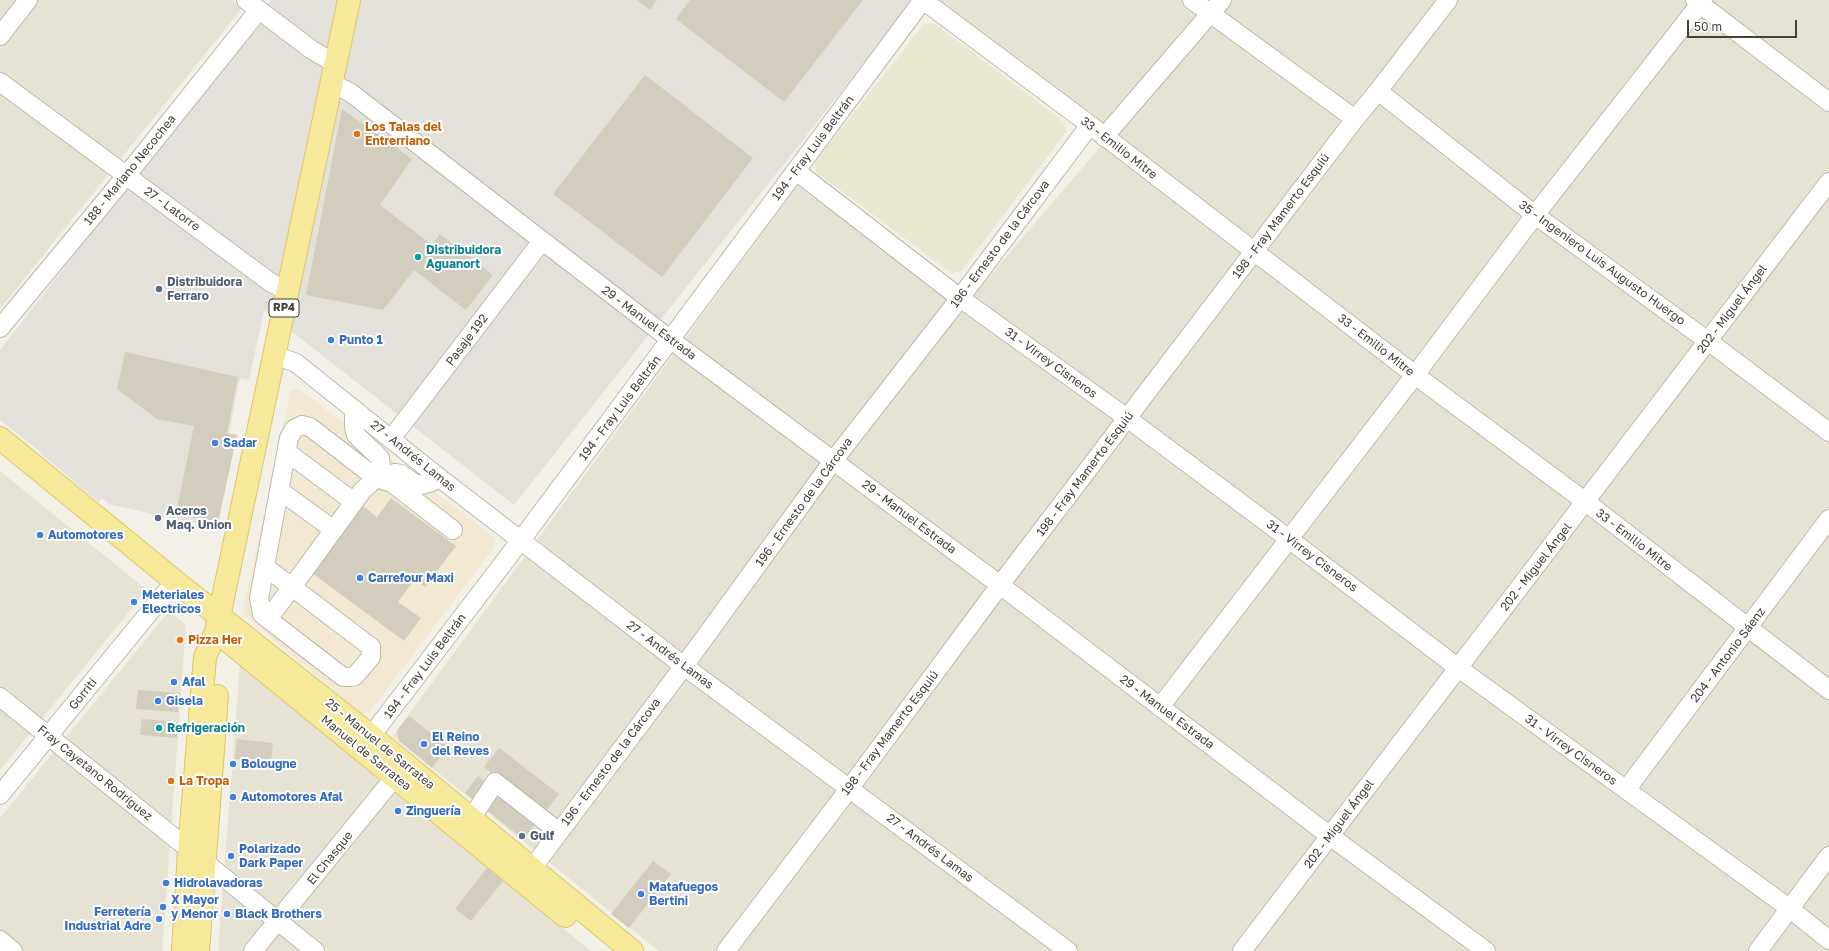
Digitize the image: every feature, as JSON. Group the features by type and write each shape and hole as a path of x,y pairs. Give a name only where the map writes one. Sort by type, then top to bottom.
{"main road":[{"name":"RP4","path":"198,951 197,856 205,657 218,623 349,0"},
{"path":"0,438 218,623"},
{"path":"0,456 166,592 218,623"},
{"name":"25 - Manuel de Sarratea","path":"218,623 299,678 371,736 400,771 471,819 526,875 632,951"},
{"name":"Manuel de Sarratea","path":"218,623 526,875 609,951"},
{"name":"RP4","path":"183,951 197,856"}],"street":[{"path":"0,36 28,0"},
{"name":"33 - Emilio Mitre","path":"923,0 1090,125 1415,375 1586,502 1829,690"},
{"name":"194 - Fray Luis Beltrán","path":"371,736 521,540 671,340 923,0"},
{"path":"1192,0 1355,119"},
{"path":"1104,137 1222,0"},
{"name":"198 - Fray Mamerto Esquiú","path":"726,951 849,789 1000,585 1355,119 1448,0"},
{"path":"1160,707 1415,375 1535,214 1699,1 1829,102"},
{"name":"29 - Manuel Estrada","path":"252,5 312,50 334,73 350,93 671,340 1000,585 1330,836 1486,951"},
{"name":"188 - Mariano Necochea","path":"0,328 126,176 252,5"},
{"name":"27 - Latorre","path":"0,82 270,282 287,291"},
{"name":"35 - Ingeniero Luis Augusto Huergo","path":"1378,91 1535,214 1829,432"},
{"name":"196 - Ernesto de la Cárcova","path":"526,875 684,666 833,461 960,298 1090,125"},
{"name":"31 - Virrey Cisneros","path":"796,171 960,298 1127,418 1289,539 1457,668 1790,908 1829,940"},
{"name":"202 - Miguel Ángel","path":"1242,951 1829,182"},
{"name":"Pasaje 192","path":"391,439 542,241"},
{"name":"27 - Andrés Lamas","path":"275,355 296,363 437,476 684,666 1068,951"},
{"path":"354,409 354,427 356,435 380,458 379,477"},
{"path":"265,567 371,647 371,657 355,676 343,677 262,614 260,606 265,567 289,438 294,429 302,426 310,427 379,477 392,483 453,530"},
{"path":"287,452 354,502"},
{"path":"268,619 362,491 379,477 395,473 401,474 414,483 421,485 432,482 437,476"},
{"path":"279,490 334,530"},
{"name":"204 - Antonio Sáenz","path":"1626,790 1829,519"},
{"name":"Gorriti","path":"0,795 166,592"},
{"path":"299,678 316,657"},
{"name":"Fray Cayetano Rodríguez","path":"0,697 315,951"},
{"name":"El Chasque","path":"253,951 400,771"},
{"path":"471,819 495,782 559,832"},
{"path":"1758,951 1829,856"},
{"path":"0,940 13,951"}],"shaded area":[{"path":"0,0 232,0 242,8 0,309"},
{"path":"270,0 909,0 912,2 514,505 264,310 249,380 240,378 210,527 109,504 102,498 99,502 41,454 42,453 0,420 0,350 271,1"},
{"path":"938,0 1829,0 1829,951 659,951 393,736 797,186 964,306 1114,131"},
{"path":"934,23 1065,123 1066,132 961,271 951,273 816,172 815,162 924,24"},
{"name":"Carrefour Maxi","path":"299,389 494,537 495,546 369,713 361,713 245,616 243,610 291,390"},
{"path":"0,471 147,590 0,770"},
{"path":"169,611 186,625 162,951 0,951 0,818"},
{"path":"240,664 591,951 218,951"}],"building":[{"path":"637,0 657,0 650,10"},
{"path":"690,0 863,0 784,102 676,19"},
{"path":"645,75 753,158 662,277 553,194"},
{"path":"342,109 412,159 380,205 432,245 440,234 493,275 466,310 414,270 383,310 306,295"},
{"path":"125,352 238,377 227,433 237,435 218,523 176,514 194,426 157,419 117,389"},
{"path":"391,498 456,546 425,587 415,579 398,602 421,618 404,641 312,573 363,506 377,517"},
{"name":"Gisela","path":"138,690 180,693 178,712 136,709"},
{"name":"El Reino del Reves","path":"409,716 448,747 432,768 399,741 397,730"},
{"name":"Refrigeración","path":"142,719 178,722 177,738 140,735"},
{"path":"237,739 273,743 271,763 235,759"},
{"path":"499,748 559,794 544,813 484,767"},
{"path":"478,776 536,823 523,839 465,793"},
{"name":"Matafuegos Bertini","path":"653,861 671,874 629,928 611,914"},
{"path":"487,868 503,881 471,921 455,909"}],"place":[{"name":"Los Talas del Entrerriano","path":"357,134"},
{"name":"Distribuidora Aguanort","path":"418,257"},
{"name":"Distribuidora Ferraro","path":"159,289"},
{"name":"Punto 1","path":"331,340"},
{"name":"Sadar","path":"215,443"},
{"name":"Aceros Maq. Union","path":"158,518"},
{"name":"Automotores","path":"40,535"},
{"name":"Carrefour Maxi","path":"360,578"},
{"name":"Meteriales Electricos","path":"134,602"},
{"name":"Pizza Her","path":"180,640"},
{"name":"Afal","path":"174,682"},
{"name":"Gisela","path":"158,701"},
{"name":"Refrigeración","path":"159,728"},
{"name":"El Reino del Reves","path":"424,744"},
{"name":"Bolougne","path":"233,764"},
{"name":"La Tropa","path":"171,781"},
{"name":"Automotores Afal","path":"233,797"},
{"name":"Zinguería","path":"398,811"},
{"name":"Gulf","path":"522,836"},
{"name":"Polarizado Dark Paper","path":"231,856"},
{"name":"Hidrolavadoras","path":"166,883"},
{"name":"Matafuegos Bertini","path":"641,894"},
{"name":"X Mayor y Menor","path":"163,907"},
{"name":"Black Brothers","path":"227,914"},
{"name":"Ferretería Industrial Adre","path":"159,919"}]}
